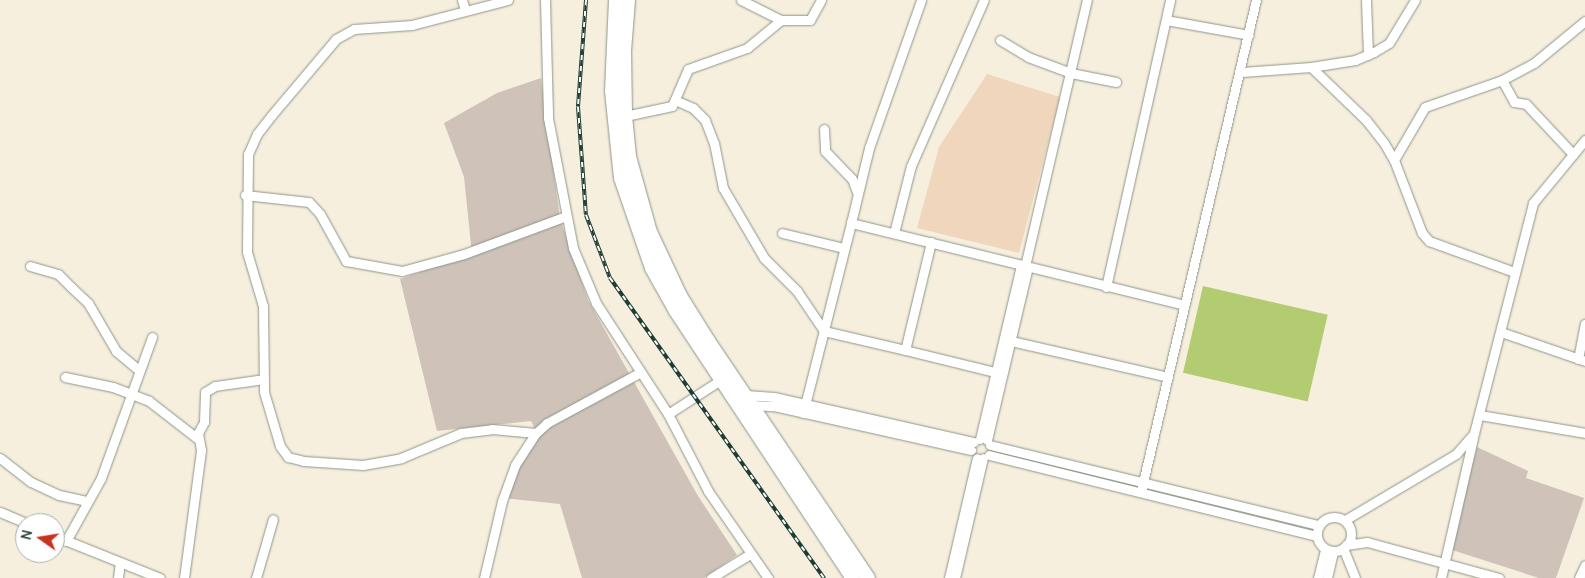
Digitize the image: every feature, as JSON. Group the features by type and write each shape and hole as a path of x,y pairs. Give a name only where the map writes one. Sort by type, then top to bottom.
{"highway":[{"path":"616,0 612,92 621,178 652,268 676,311 726,376 749,400 868,578"},
{"path":"628,0 624,51 625,116 629,157 650,232 680,296 726,376 852,578"}],"street":[{"path":"462,0 465,10"},
{"path":"508,0 412,25 354,30 336,39 257,134 248,154 245,195 247,252 263,306 264,392 280,446 288,457 304,462 374,464 428,449 461,434 492,429 536,432"},
{"path":"545,0 548,118 573,248 596,303 639,373 668,414 708,491 768,578"},
{"path":"741,0 780,20 810,20 820,0"},
{"path":"804,408 851,223 857,192 888,88 909,39 921,0"},
{"path":"894,233 911,166 984,0"},
{"path":"955,578 995,372 1024,266 1087,0"},
{"path":"1106,287 1170,0"},
{"path":"1141,491 1184,305 1242,72 1256,0"},
{"path":"1366,0 1368,55"},
{"path":"1242,72 1311,67 1368,55 1389,43 1415,0"},
{"path":"625,116 664,110 676,100 688,69 746,48 780,20"},
{"path":"1166,20 1249,35"},
{"path":"1394,160 1425,107 1502,80 1534,63 1585,21"},
{"path":"1000,40 1028,57 1071,73 1116,82"},
{"path":"1311,67 1366,120 1394,160 1422,233 1428,240 1514,272"},
{"path":"1502,80 1514,102 1526,104 1573,154"},
{"path":"676,100 693,108 705,120 714,143 723,188 764,258 797,291 824,331 995,372"},
{"path":"824,129 825,151 852,179 857,192"},
{"path":"1441,578 1474,433 1533,203 1585,140"},
{"path":"245,195 309,202 320,214 346,261 402,270 464,254 566,216"},
{"path":"851,223 1184,305"},
{"path":"782,233 844,248"},
{"path":"905,350 931,242"},
{"path":"30,266 58,274 88,303 116,351 139,370"},
{"path":"949,578 981,448 1011,341 1024,266"},
{"path":"1501,332 1582,360 1585,324"},
{"path":"152,337 139,370 134,394 101,478 66,541 160,578"},
{"path":"1011,341 1168,377"},
{"path":"484,578 502,501 515,465 536,432 546,423 639,373"},
{"path":"668,414 726,376"},
{"path":"65,377 134,394 149,401 198,439"},
{"path":"184,578 200,459 198,439 204,422 208,388 264,379"},
{"path":"749,400 804,408 981,448 1144,481 1319,525"},
{"path":"1480,415 1585,433"},
{"path":"1347,523 1456,454 1474,433"},
{"path":"981,448 1317,536 1329,550 1327,578"},
{"path":"0,458 30,482 59,495 87,501"},
{"path":"0,512 15,518"},
{"path":"1317,536 1319,525 1328,517 1347,523 1367,542"},
{"path":"256,578 273,519"},
{"path":"1347,523 1351,532 1345,546 1355,578"},
{"path":"1329,550 1367,542 1444,561 1499,578"},
{"path":"1318,578 1329,550"},
{"path":"710,578 750,554"},
{"path":"118,578 120,562"},
{"path":"1579,578 1585,565"}],"shaded area":[{"path":"987,74 1060,97 1019,253 917,228 939,147"},
{"path":"541,78 560,219 588,300 698,496 737,555 704,578 582,578 560,504 502,498 537,433 531,421 437,431 400,279 472,254 464,177 444,123 497,93"},
{"path":"1477,447 1528,471 1526,478 1584,498 1556,578 1539,578 1449,549"}],"green space":[{"path":"1203,286 1328,315 1308,402 1183,373"}],"railway":[{"path":"586,0 578,107 586,215 610,278 824,578"}]}
